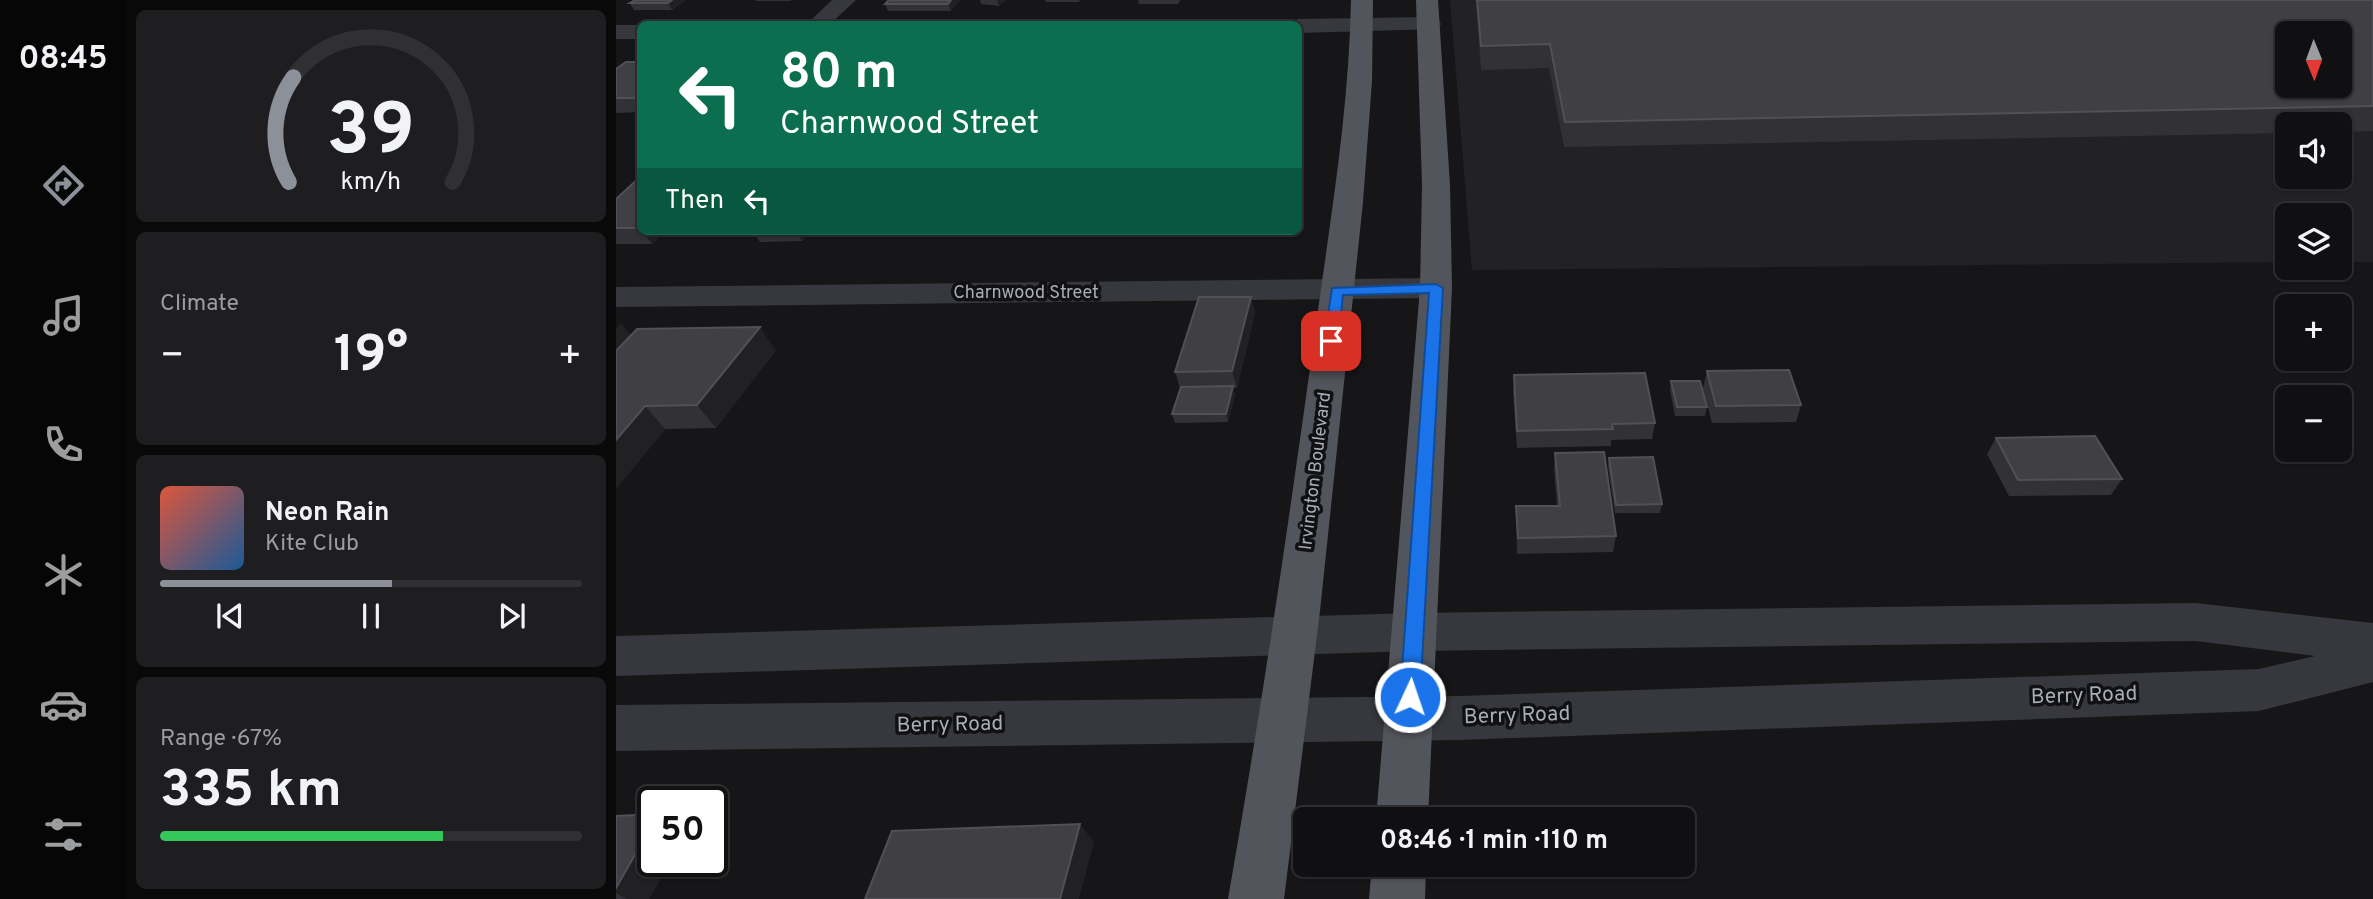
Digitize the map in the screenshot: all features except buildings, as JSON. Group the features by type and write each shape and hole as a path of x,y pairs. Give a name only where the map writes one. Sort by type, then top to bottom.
{"main road":[{"path":"1403,807 1436,288 1429,12"},
{"name":"Irvington Boulevard","path":"1256,899 1296,636 1359,106 1363,13"},
{"path":"1397,899 1398,877"}],"street":[{"path":"821,21 845,0"},
{"path":"1302,25 1363,13 1429,12"},
{"path":"616,32 637,32"},
{"name":"Charnwood Street","path":"616,297 1436,288"},
{"path":"616,656 1414,632 2196,622 2373,643"},
{"name":"Berry Road","path":"616,728 1284,722 2259,690 2373,662"}],"shaded area":[{"path":"1450,0 2373,0 2373,262 2352,262 2352,203 2275,203 2275,262 1472,270"}],"route":[{"path":"1331,341 1337,291 1436,288 1410,697"}]}
